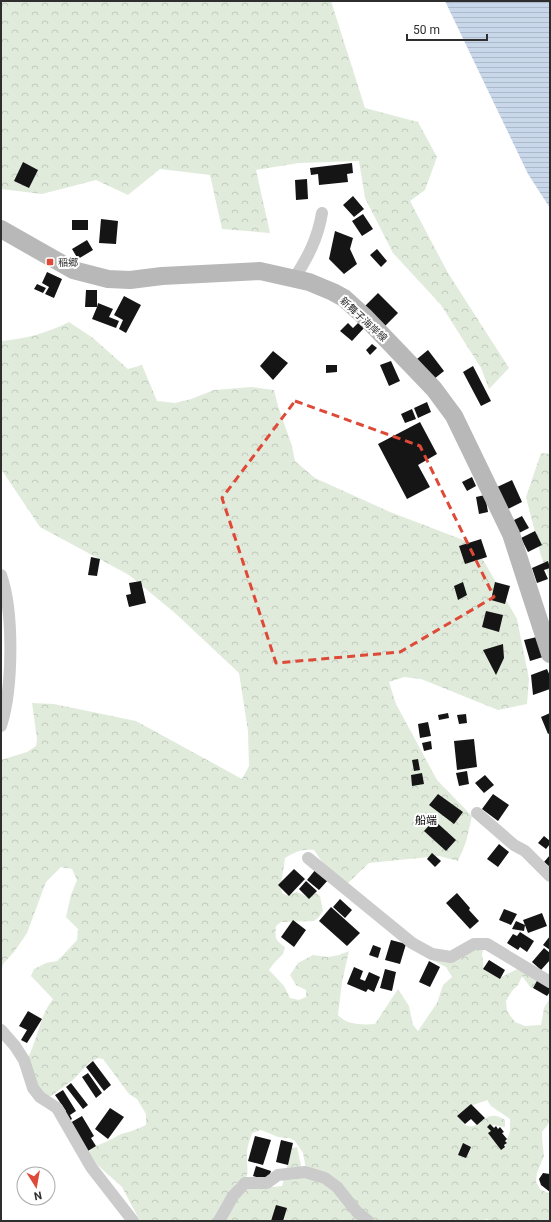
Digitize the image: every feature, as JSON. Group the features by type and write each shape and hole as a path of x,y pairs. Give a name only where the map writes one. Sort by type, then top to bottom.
{"main road":[{"name":"新舞子海岸線","path":"1,229 73,270 108,278 130,280 162,276 260,272 309,282 344,298 365,317 434,389 454,416 511,534 550,654"}],"street":[{"path":"294,279 308,258 319,230 322,213"},
{"path":"1,575 8,604 10,665 8,696 1,726"},
{"path":"477,814 525,851 550,876"},
{"path":"308,858 412,943 432,954 451,957 474,944 487,944 550,982"},
{"path":"1,1030 15,1046 24,1060 33,1088 40,1097 57,1108 91,1167 133,1221"},
{"path":"219,1221 233,1196 245,1183 267,1183 278,1175 305,1172 325,1178 337,1187 357,1212 368,1221"}],"highlighted area":[{"path":"295,401 420,446 494,597 400,652 276,663 222,498"}],"green space":[{"path":"1,1 331,1 365,108 418,122 437,157 425,190 410,201 448,273 509,368 489,389 481,368 441,305 393,253 365,198 359,161 299,163 256,170 270,233 222,229 210,175 160,169 128,195 96,180 42,194 1,189"},
{"path":"69,322 93,338 128,369 142,365 157,401 175,403 191,399 214,390 252,387 274,390 292,446 295,461 315,478 390,512 474,544 517,619 529,679 527,704 498,710 421,679 404,677 389,682 396,704 437,780 472,816 466,842 458,861 439,856 369,863 345,886 323,863 314,850 303,850 285,858 282,893 286,895 297,892 308,897 316,893 320,896 323,911 314,921 281,922 276,926 276,938 285,947 283,954 269,970 284,986 290,998 299,1000 306,997 306,990 296,985 290,975 298,963 313,955 328,957 349,951 342,982 338,1015 350,1023 375,1024 398,989 409,1006 413,1025 418,1031 437,1003 443,985 452,977 446,967 426,957 443,953 484,948 482,954 484,970 500,978 521,967 538,979 533,988 531,988 522,976 518,985 506,1001 507,1011 515,1022 525,1026 541,1025 544,1008 550,998 550,1122 542,1132 544,1156 537,1173 536,1182 540,1189 550,1194 550,1221 491,1221 486,1219 483,1221 228,1221 218,1217 213,1221 140,1221 122,1187 92,1160 88,1153 94,1147 121,1134 146,1125 146,1114 137,1099 129,1094 103,1059 98,1058 89,1063 73,1080 51,1096 44,1097 37,1095 27,1061 44,1015 53,999 31,976 34,969 46,963 57,961 66,952 77,940 78,929 66,917 71,895 77,880 72,869 61,867 46,882 27,933 14,952 3,964 1,973 1,760 27,752 36,746 37,739 32,703 54,704 136,721 242,779 249,766 248,731 239,673 176,614 129,575 40,527 1,469 1,341 36,335","holes":["487,1100 491,1106 510,1119 510,1131 505,1147 492,1131 493,1125 505,1127 505,1120 498,1116 492,1116 474,1126 469,1126 464,1124 458,1116 468,1107","261,1130 278,1137 289,1138 295,1141 303,1153 306,1169 302,1170 297,1147 292,1148 282,1186 272,1187 255,1184 233,1196 235,1184 247,1176 247,1152 252,1133"]},
{"path":"541,453 550,454 550,580 541,556 526,497"}],"water":[{"path":"445,1 550,1 550,208 528,174"}],"building":[{"path":"23,162 38,170 29,188 14,181"},
{"path":"352,163 353,173 347,174 348,182 319,185 318,174 311,175 310,168"},
{"path":"307,179 308,199 296,200 295,180"},
{"path":"353,196 364,209 354,217 343,205"},
{"path":"363,214 373,229 362,236 352,221"},
{"path":"101,219 118,221 116,244 99,243"},
{"path":"72,220 88,220 88,230 72,230"},
{"path":"335,231 353,238 350,249 357,264 344,274 329,259"},
{"path":"87,240 93,250 78,259 72,249"},
{"path":"377,249 387,261 381,267 370,255"},
{"path":"47,272 62,279 54,298 45,294 49,287 42,283"},
{"path":"37,284 46,288 43,293 34,289"},
{"path":"86,290 97,290 97,307 85,307"},
{"path":"378,293 398,313 385,326 365,306"},
{"path":"124,296 141,305 126,333 119,329 123,320 114,315"},
{"path":"98,303 113,309 109,317 119,321 116,328 92,319"},
{"path":"348,323 353,328 358,323 364,328 352,341 340,331"},
{"path":"372,344 377,348 370,355 366,350"},
{"path":"428,350 444,371 434,379 417,359"},
{"path":"273,351 288,363 273,380 260,366"},
{"path":"391,361 400,381 389,386 380,365"},
{"path":"326,365 337,365 337,372 326,373"},
{"path":"473,366 491,401 481,406 463,372"},
{"path":"427,402 431,412 418,418 414,408"},
{"path":"412,409 416,419 405,423 401,414"},
{"path":"420,422 437,454 418,465 430,487 407,499 378,444"},
{"path":"472,477 476,486 467,491 462,482"},
{"path":"512,480 522,502 506,510 495,488"},
{"path":"485,495 488,512 479,514 476,497"},
{"path":"522,516 529,528 519,533 512,521"},
{"path":"535,531 542,545 528,552 521,538"},
{"path":"481,539 487,557 465,564 459,546"},
{"path":"91,557 100,559 97,576 88,575"},
{"path":"548,561 550,568 544,570 548,579 537,583 532,568"},
{"path":"141,581 146,603 129,607 126,595 131,594 129,583"},
{"path":"463,582 467,595 458,600 454,586"},
{"path":"495,582 510,586 505,604 491,600"},
{"path":"486,611 503,615 499,632 482,627"},
{"path":"537,637 543,657 530,661 524,640"},
{"path":"503,644 504,658 496,675 483,650"},
{"path":"547,669 550,676 550,689 533,695 531,675"},
{"path":"448,713 449,718 439,720 438,715"},
{"path":"550,713 550,733 548,734 541,717"},
{"path":"466,714 467,723 459,724 457,715"},
{"path":"428,722 431,736 420,738 418,724"},
{"path":"474,739 477,767 457,770 454,741"},
{"path":"431,741 432,749 424,751 422,743"},
{"path":"418,759 420,770 414,771 412,760"},
{"path":"467,771 469,784 459,786 456,773"},
{"path":"422,773 424,784 412,786 411,775"},
{"path":"485,775 494,785 484,793 475,783"},
{"path":"438,794 463,812 454,824 429,805"},
{"path":"493,794 509,805 498,821 482,809"},
{"path":"434,820 456,840 446,851 424,831"},
{"path":"544,836 550,841 550,844 546,849 538,843"},
{"path":"499,844 509,852 498,867 487,859"},
{"path":"432,853 441,861 435,867 427,859"},
{"path":"550,855 550,867 544,862"},
{"path":"294,869 305,879 289,896 278,885"},
{"path":"316,869 329,879 319,890 307,880"},
{"path":"306,881 317,891 309,899 299,889"},
{"path":"457,893 479,921 470,929 446,903"},
{"path":"340,899 352,910 345,918 333,907"},
{"path":"331,907 360,933 347,946 319,921"},
{"path":"504,909 517,914 511,925 499,920"},
{"path":"542,913 547,926 528,933 523,920"},
{"path":"293,920 306,930 294,947 281,937"},
{"path":"516,921 525,925 524,931 512,929"},
{"path":"520,932 534,941 527,952 520,947 518,950 507,943 513,934 517,936"},
{"path":"550,936 550,950 543,945"},
{"path":"391,940 406,944 400,964 385,960"},
{"path":"373,945 381,948 378,958 369,955"},
{"path":"544,948 550,953 550,960 541,970 532,962"},
{"path":"489,960 505,970 500,979 483,969"},
{"path":"429,961 440,967 430,987 419,982"},
{"path":"354,967 363,971 360,979 365,981 369,972 380,977 374,992 368,989 366,992 347,984"},
{"path":"385,969 396,972 392,991 380,988"},
{"path":"538,979 550,986 550,992 547,996 533,988"},
{"path":"28,1011 42,1019 27,1043 21,1040 27,1030 19,1026"},
{"path":"93,1061 111,1085 104,1091 86,1067"},
{"path":"88,1073 102,1093 96,1098 82,1077"},
{"path":"71,1083 88,1105 83,1109 66,1087"},
{"path":"63,1090 76,1111 70,1115 72,1119 68,1122 62,1113 66,1111 55,1095"},
{"path":"471,1104 485,1118 477,1125 471,1119 465,1124 457,1116"},
{"path":"110,1108 124,1117 108,1139 95,1129"},
{"path":"82,1116 94,1136 91,1138 96,1146 88,1151 70,1123"},
{"path":"490,1124 494,1128 496,1126 498,1129 500,1127 504,1132 502,1133 507,1139 505,1141 507,1143 504,1145 505,1147 501,1150 488,1133 491,1131 487,1127"},
{"path":"255,1136 271,1140 263,1165 248,1161"},
{"path":"281,1140 293,1143 288,1165 276,1162"},
{"path":"463,1143 471,1147 466,1158 458,1155"},
{"path":"256,1166 271,1171 268,1181 253,1176"},
{"path":"543,1173 550,1174 550,1192 541,1185 539,1179"},
{"path":"276,1205 287,1208 283,1221 271,1221"}],"place":[{"name":"稲郷","path":"50,262"}],"district":[{"name":"船端","path":"426,820"}]}
